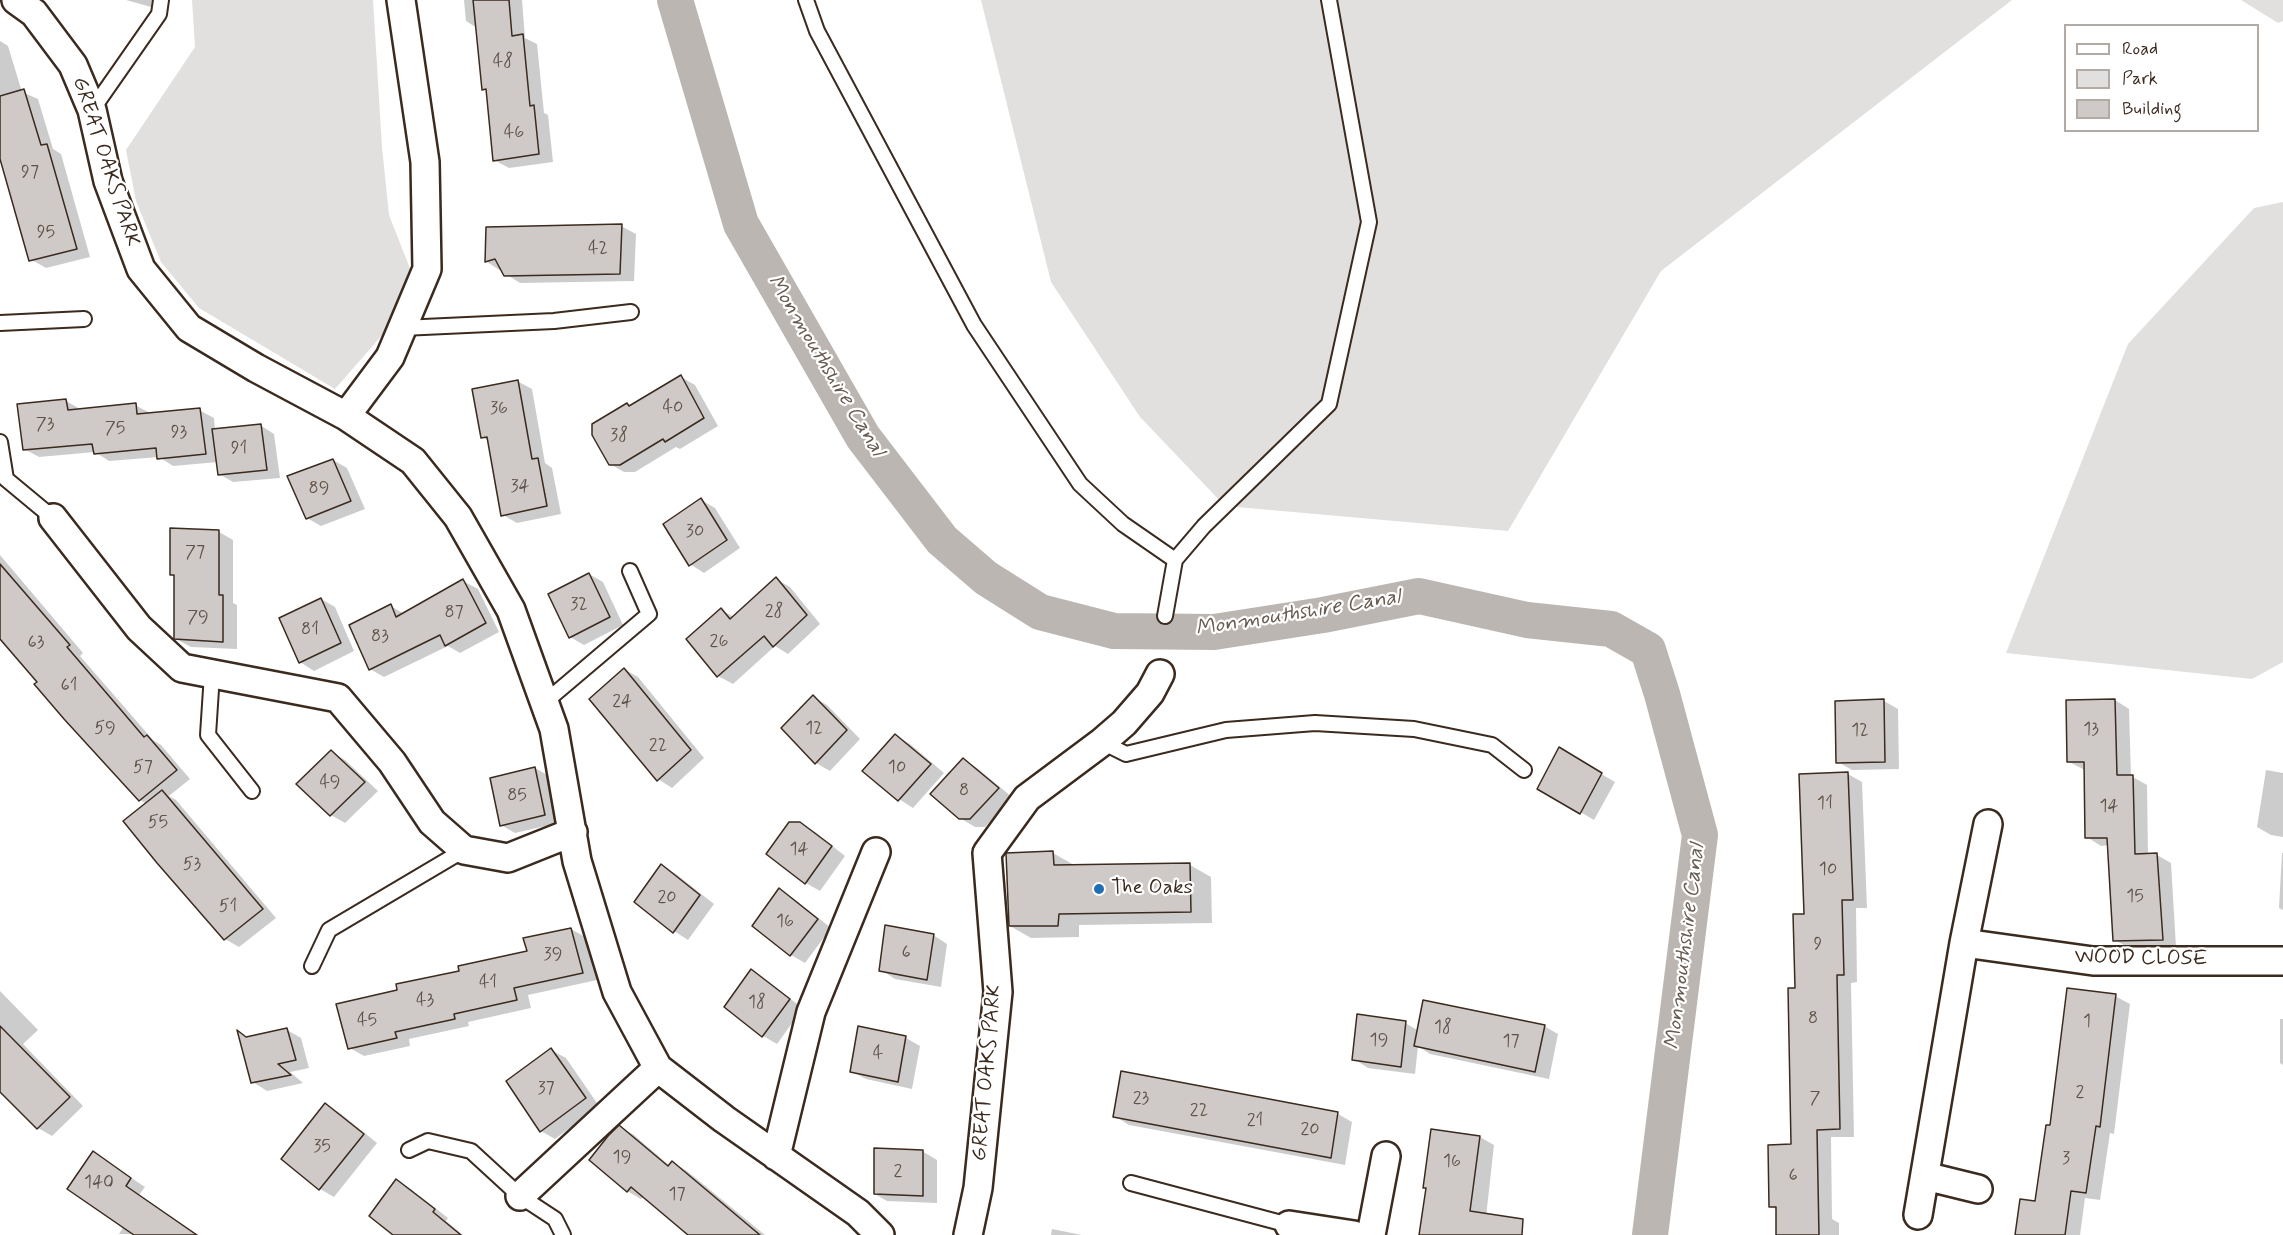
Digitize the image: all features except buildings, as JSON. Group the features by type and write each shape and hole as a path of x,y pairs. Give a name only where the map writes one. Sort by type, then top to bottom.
{"street":[{"name":"GREAT OAKS PARK","path":"16,0 34,13 73,65 92,110 108,181 141,269 189,328 256,368 346,416 413,461 458,517 511,610 554,729 578,861 617,992 658,1068 858,1214 880,1235"},
{"path":"346,416 390,357 427,269 425,162 401,0"},
{"path":"53,518 139,628 182,668 338,698 392,762 432,822 464,850 508,858 573,832"},
{"name":"GREAT OAKS PARK","path":"968,1235 978,1188 998,992 987,854 1027,798 1124,723 1155,683"},
{"path":"1918,1215 1964,943 1988,824"},
{"path":"776,1156 812,1012 876,852"},
{"name":"WOOD CLOSE","path":"1964,943 2093,962 2283,961"},
{"path":"520,1196 658,1068"},
{"path":"1371,1235 1386,1156"},
{"path":"1925,1176 1978,1189"},
{"path":"1289,1225 1354,1235"}],"lane":[{"path":"92,110 159,14 161,0"},
{"path":"806,0 817,31 974,325 1080,484 1123,524 1175,560"},
{"path":"1165,616 1175,560 1204,526 1329,404 1369,222 1329,0"},
{"path":"402,328 554,321 631,312"},
{"path":"0,323 84,319"},
{"path":"0,442 6,479 53,518"},
{"path":"544,703 649,614 630,571"},
{"path":"212,674 208,735 252,791"},
{"path":"1102,742 1126,754 1226,729 1315,723 1414,729 1492,745 1524,770"},
{"path":"312,966 329,930 464,850"},
{"path":"408,1150 428,1141 471,1151 520,1196 555,1219 563,1235"},
{"path":"1131,1183 1289,1225"}],"green space":[{"path":"192,0 373,0 382,147 389,215 411,271 384,333 335,389 199,308 161,262 136,201 126,150 195,47"},
{"path":"981,0 2012,0 1661,271 1508,531 1225,506 1140,417 1051,282"},
{"path":"2241,0 2283,0 2283,21 2278,23"},
{"path":"2283,202 2283,662 2252,679 2006,653 2128,344 2254,208"}],"waterway":[{"name":"Monmouthshire Canal","path":"675,0 741,224 863,437 942,540 986,578 1040,612 1114,631 1214,632 1323,615 1419,596 1527,620 1611,629 1648,650 1700,835 1650,1235"}],"place":[{"name":"The Oaks","path":"1099,889"}]}
